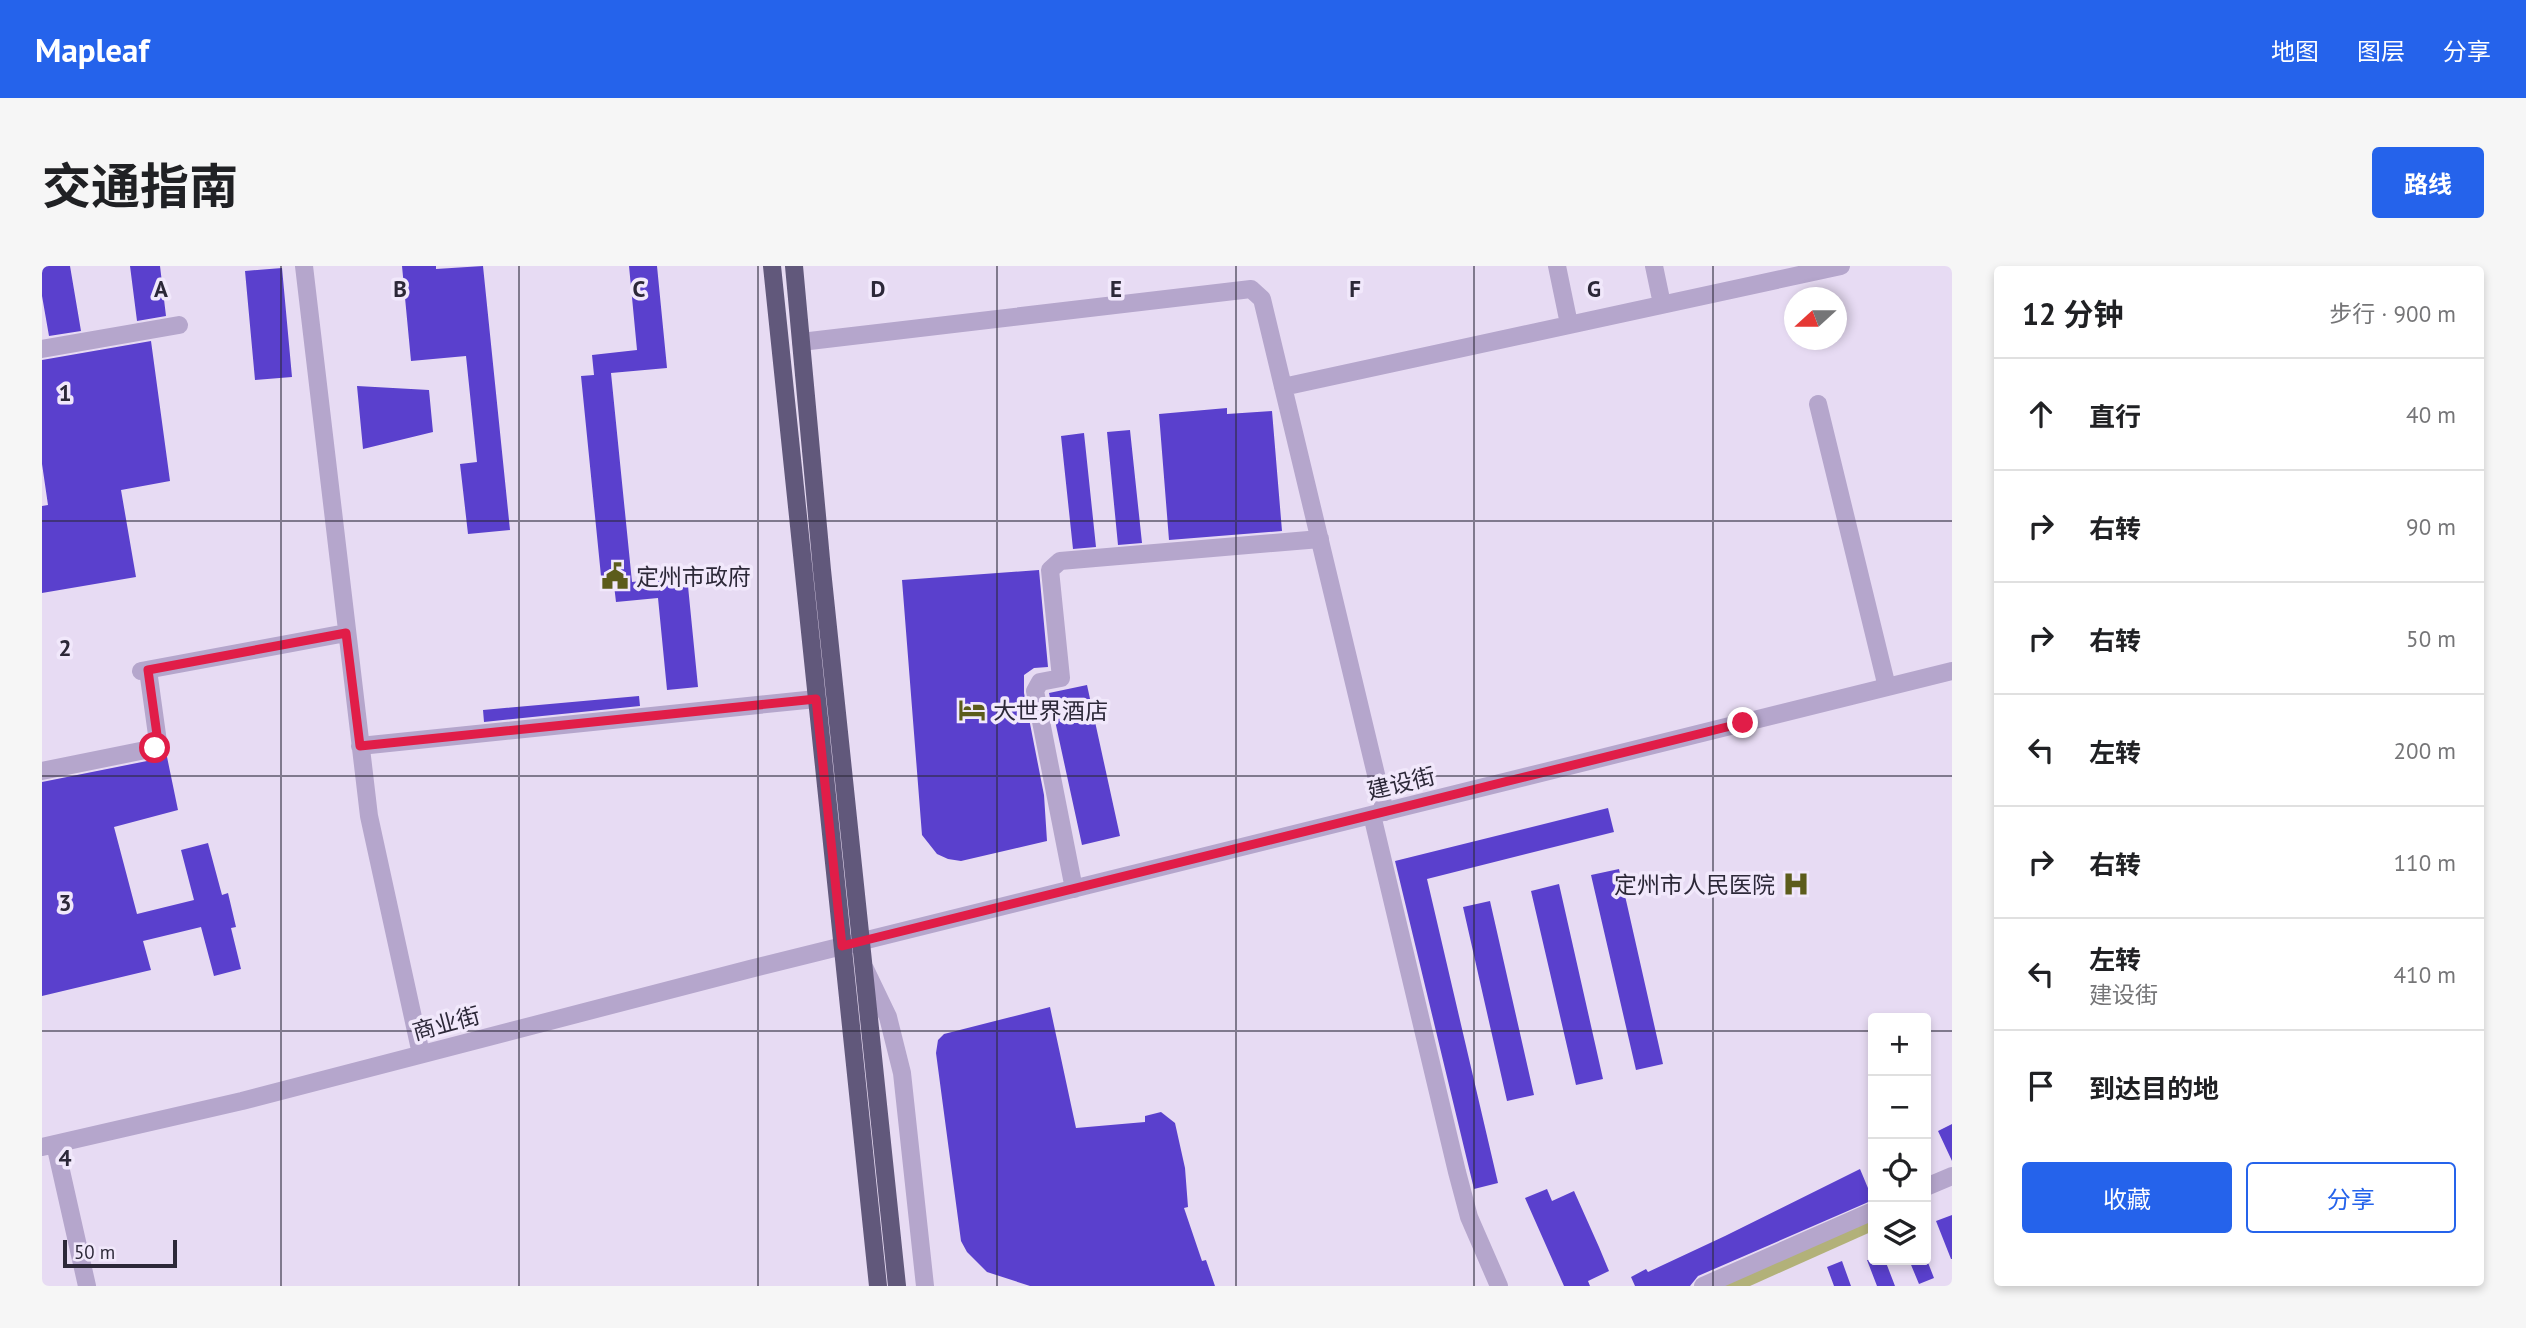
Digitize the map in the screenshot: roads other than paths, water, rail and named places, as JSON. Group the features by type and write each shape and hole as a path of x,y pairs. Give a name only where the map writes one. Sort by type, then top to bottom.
{"main road":[{"path":"772,266 878,1286"},
{"path":"794,266 897,1286"}],"street":[{"path":"304,266 369,816 421,1054"},
{"path":"1558,266 1569,324"},
{"path":"1654,266 1662,304"},
{"path":"1283,387 1813,269 1841,266"},
{"path":"801,342 1251,289 1262,299 1320,538 1457,1172 1469,1217 1499,1286"},
{"path":"42,349 179,325"},
{"path":"1818,404 1887,687"},
{"path":"1074,889 1035,691 1040,682 1061,678 1051,570 1060,561 1320,538"},
{"path":"42,771 155,748 158,742 145,670 346,633"},
{"name":"建设街","path":"861,942 1952,671"},
{"path":"360,746 816,699"},
{"name":"商业街","path":"49,1146 861,942"},
{"path":"863,965 888,1017 900,1063 925,1286"},
{"path":"49,1146 87,1286"},
{"path":"1931,1185 1952,1175"},
{"path":"1703,1286 1868,1212"}],"place":[{"name":"定州市政府","path":"615,576"},
{"name":"大世界酒店","path":"972,710"},
{"name":"定州市人民医院","path":"1796,884"}]}
